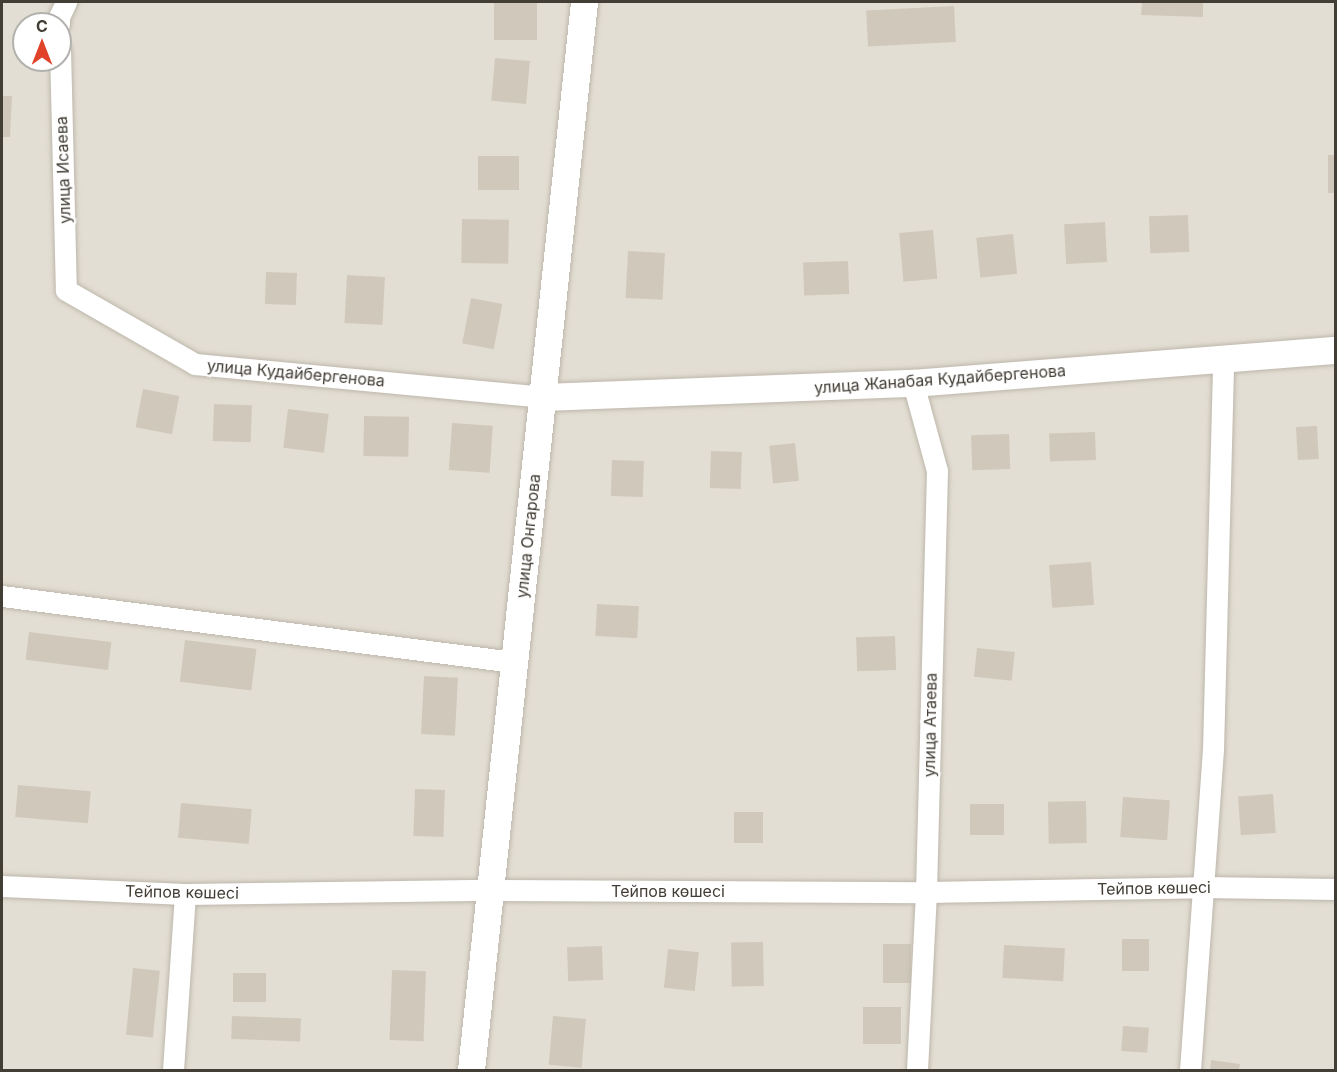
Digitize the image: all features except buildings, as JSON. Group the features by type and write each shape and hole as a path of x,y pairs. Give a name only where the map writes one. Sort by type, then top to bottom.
{"street":[{"name":"улица Онгарова","path":"471,1071 584,2"},
{"name":"улица Исаева","path":"61,72 66,290"},
{"name":"улица Кудайбергенова","path":"66,290 195,364 544,397"},
{"name":"улица Жанабая Кудайбергенова","path":"544,397 913,383 1335,350"},
{"path":"1190,1071 1213,750 1223,357"},
{"name":"улица Атаева","path":"913,383 937,471 926,892 917,1071"},
{"path":"2,596 514,662"},
{"name":"Тейпов көшесі","path":"2,886 185,894 490,891 926,892 1202,887 1335,889"},
{"path":"173,1071 185,894"}],"shaded area":[{"path":"2,2 1335,2 1335,1070 2,1070"}]}
